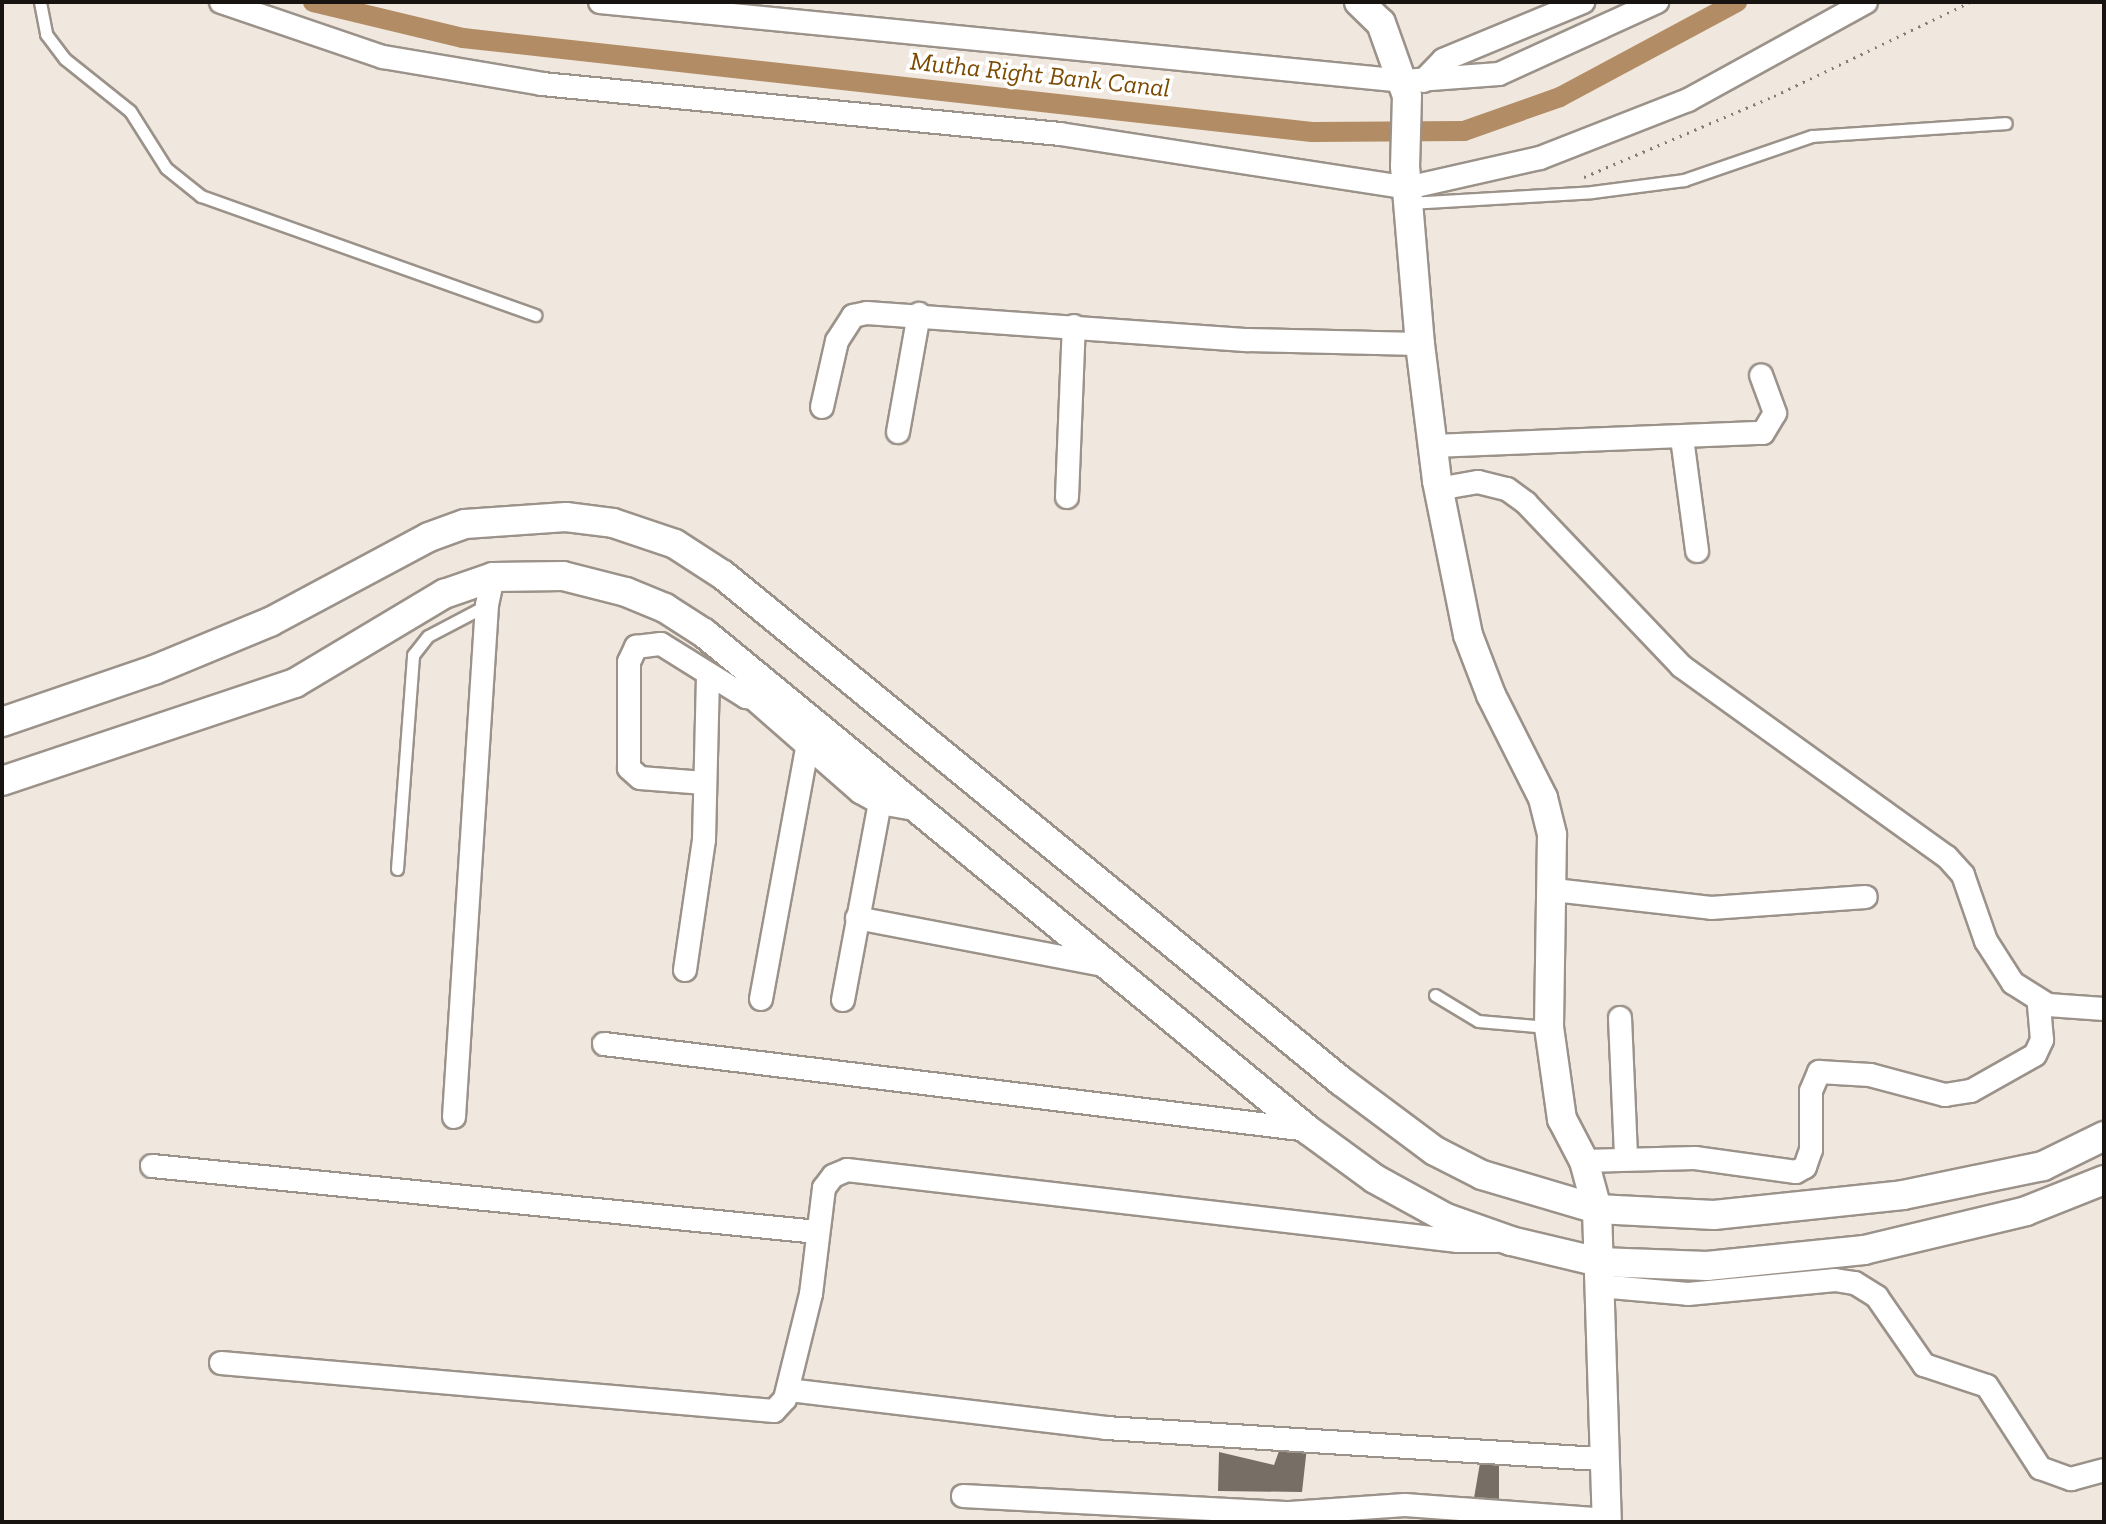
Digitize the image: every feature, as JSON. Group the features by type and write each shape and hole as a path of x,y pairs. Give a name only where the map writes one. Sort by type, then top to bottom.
{"street":[{"path":"221,2 383,57 542,84 1060,134 1407,186 1540,158 1688,100 1866,2"},
{"path":"600,2 1411,86 1499,74 1657,2"},
{"path":"963,1496 1278,1513 1405,1505 1607,1521 1602,1459 1597,1212 1584,1161 1562,1119 1549,1027 1554,890 1552,835 1543,798 1491,695 1468,635 1438,489 1420,344 1407,186 1411,86 1381,23 1359,2"},
{"path":"1411,86 1443,60 1583,2"},
{"path":"822,407 837,341 853,316 919,314 1248,340 1420,344"},
{"path":"898,432 919,314"},
{"path":"1067,497 1074,326"},
{"path":"1433,446 1752,435 1769,430 1775,402 1761,375"},
{"path":"1682,438 1697,551"},
{"path":"1438,489 1478,482 1507,489 1526,503 1681,666 1947,857 1963,875 1992,951 2013,983 2039,1002 2104,1009"},
{"path":"2,722 154,670 270,622 429,537 465,524 566,517 643,531 723,575 1143,924 1435,1151 1482,1175 1597,1212 1714,1215 1903,1195 2043,1166 2104,1136"},
{"path":"2,781 295,683 444,594 490,591 563,576 665,608 791,703 1308,1130 1403,1195 1446,1218 1511,1241 1688,1294 1835,1280 1855,1283 1877,1297 1924,1365 1987,1386 2040,1468 2071,1479 2104,1470"},
{"path":"454,1117 490,591"},
{"path":"704,783 632,774 627,759 629,662 641,644 661,644 708,678 755,700 807,749 880,803 919,810"},
{"path":"685,970 704,840 708,678"},
{"path":"755,700 791,703"},
{"path":"761,999 807,749"},
{"path":"843,1000 880,803"},
{"path":"1554,890 1711,908 1866,897"},
{"path":"857,918 1111,966"},
{"path":"1584,1161 1695,1158 1796,1172 1805,1167 1811,1150 1811,1091 1819,1072 1870,1075 1945,1095 1971,1091 2035,1055 2042,1040 2039,1002"},
{"path":"1620,1018 1627,1099 1626,1158"},
{"path":"604,1044 1308,1130"},
{"path":"152,1166 818,1232"},
{"path":"221,1363 765,1411 780,1408 788,1390 811,1294 828,1181 847,1170 1458,1241 1511,1241"},
{"path":"1599,1266 1707,1266 1864,1250 2026,1211 2104,1180"},
{"path":"788,1390 1106,1428 1602,1459"}],"lane":[{"path":"40,2 46,34 65,59 130,111 166,168 201,196 535,315"},
{"path":"1407,186 1542,195 1684,180 1812,136 2006,123"},
{"path":"397,869 413,655 428,636 490,591"},
{"path":"1435,995 1478,1021 1549,1027"}],"path":[{"path":"1542,195 1774,96 1970,2"}],"building":[{"path":"1307,1447 1302,1492 1218,1491 1219,1452 1274,1465 1279,1451"},
{"path":"1499,1459 1499,1503 1474,1498 1480,1463"}],"waterway":[{"name":"Mutha Right Bank Canal","path":"313,2 463,38 1312,132 1464,131 1560,97 1737,2"}]}
